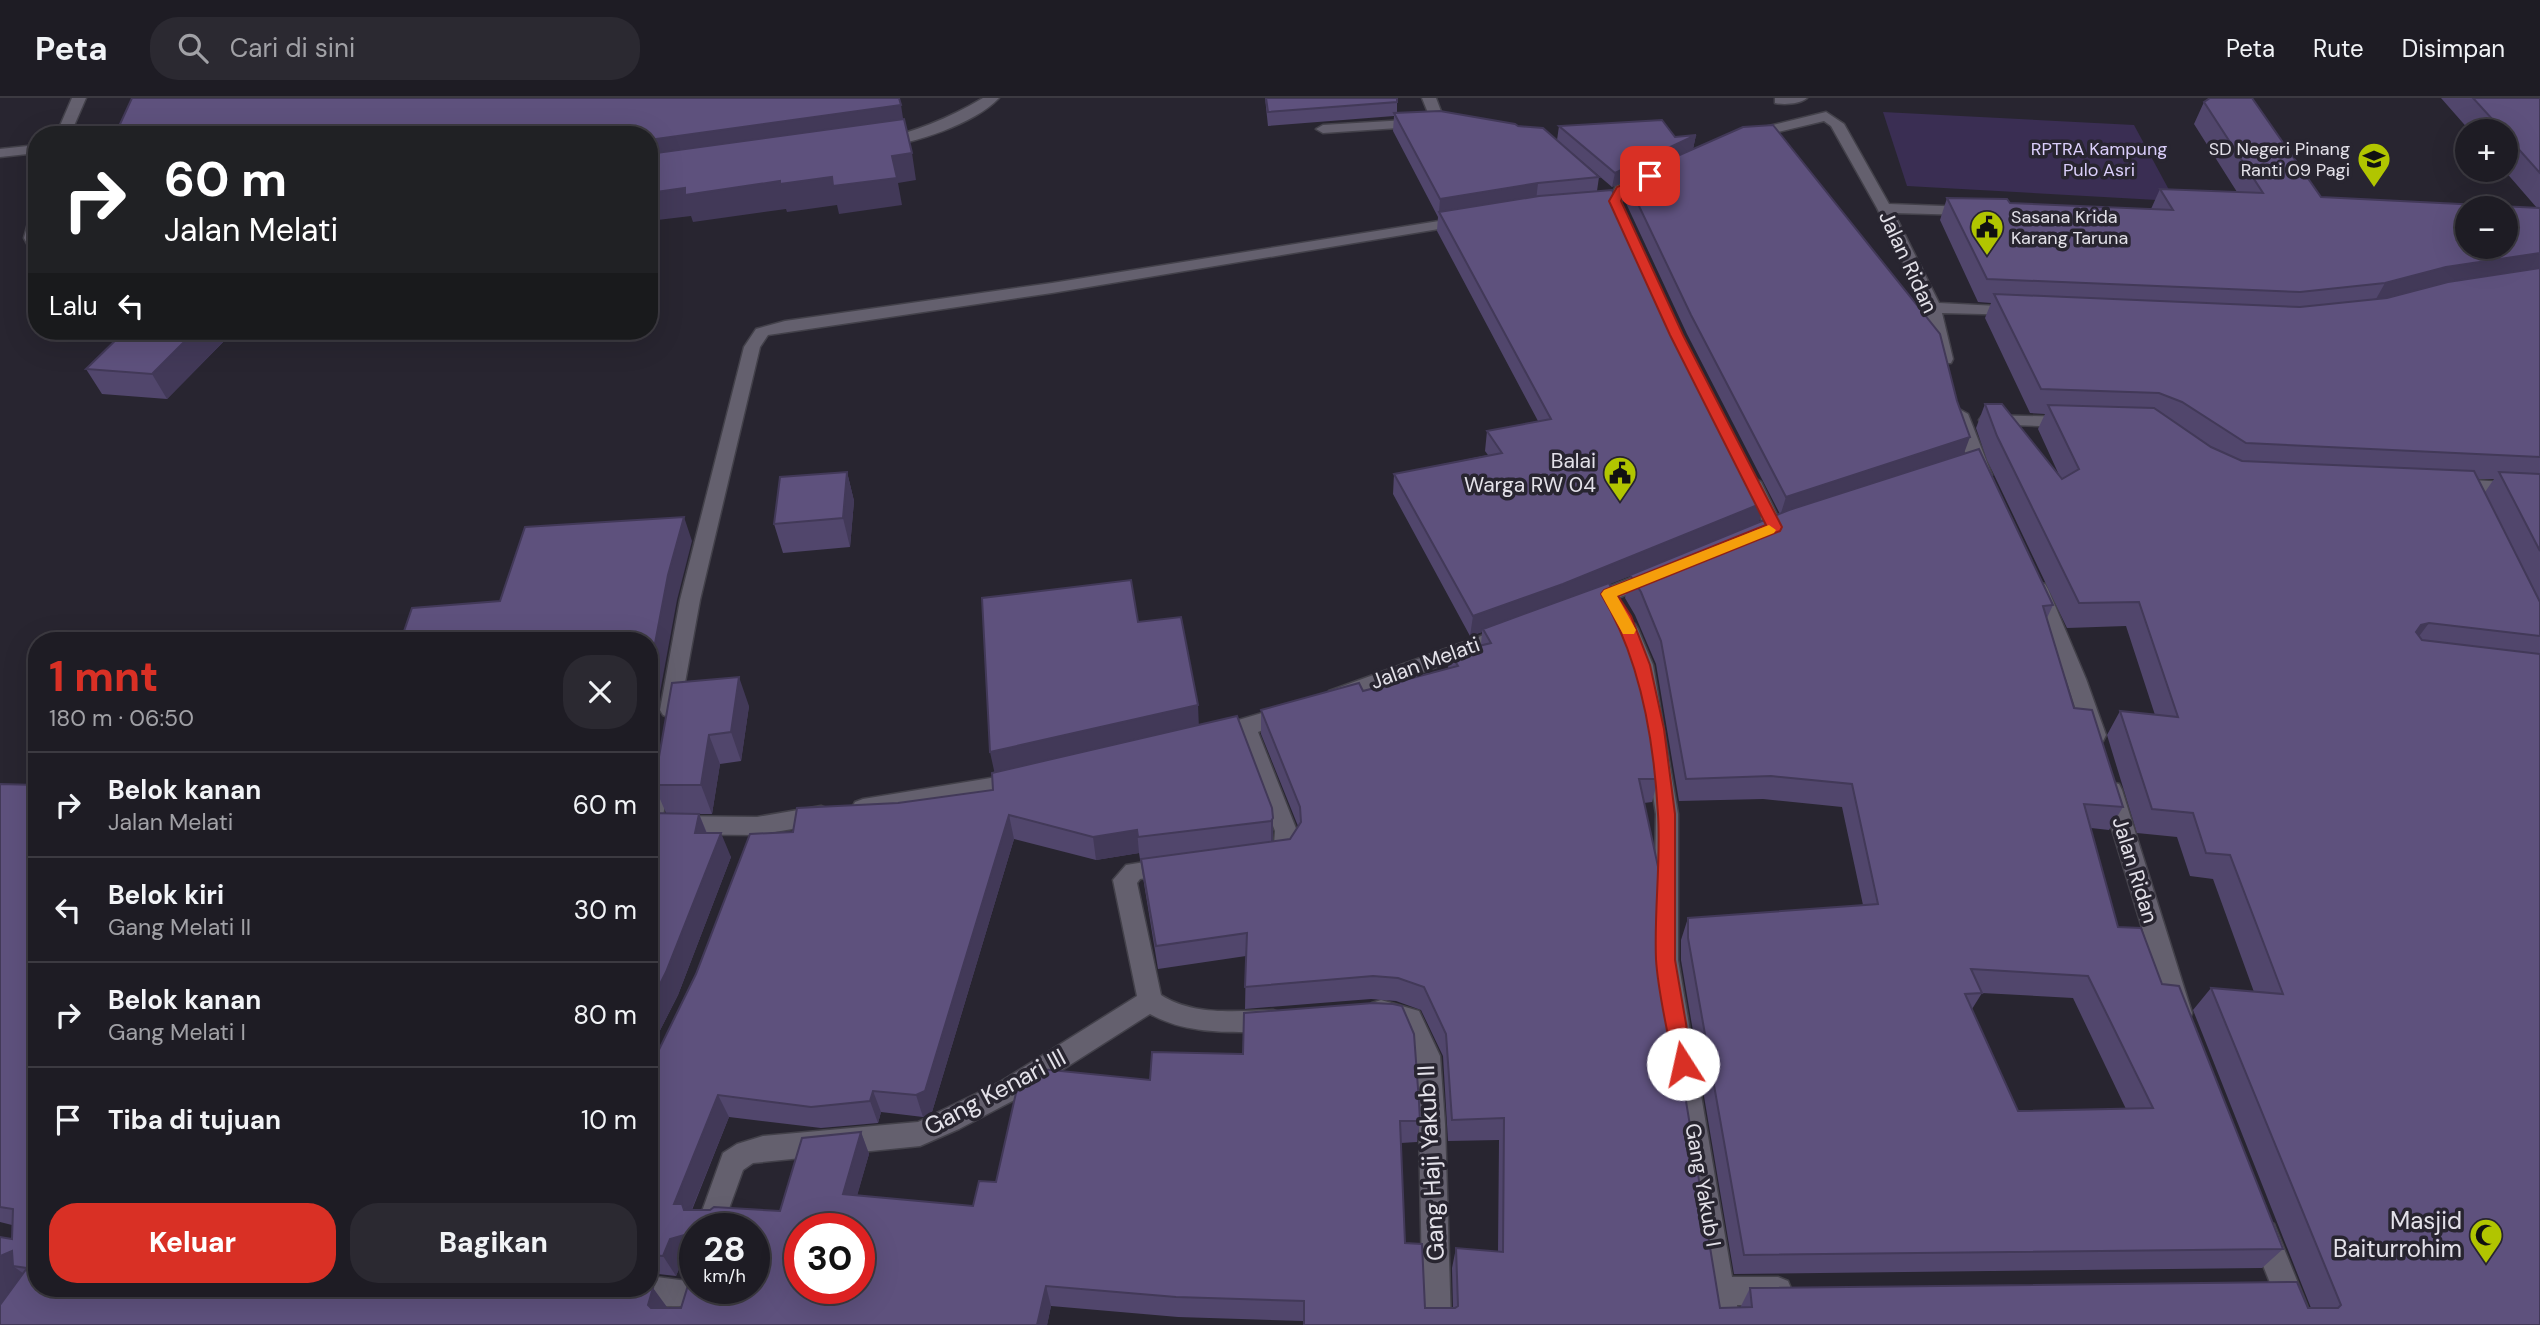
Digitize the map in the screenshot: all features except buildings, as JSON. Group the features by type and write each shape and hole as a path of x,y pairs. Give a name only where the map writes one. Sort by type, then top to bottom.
{"street":[{"path":"67,126 79,98"},
{"path":"861,147 901,141 957,120 992,98"},
{"path":"1323,129 1445,123 1429,98"},
{"path":"1780,100 1800,98"},
{"name":"Jalan Ridan","path":"1736,138 1826,116 1837,124 1884,208 1933,309 1970,463 1993,496"},
{"path":"0,153 28,150"},
{"path":"1609,203 1620,189 1664,170"},
{"path":"1884,208 1980,212"},
{"path":"658,779 690,600 752,346 762,332 785,326 1052,288 1483,217"},
{"path":"1933,309 2040,313"},
{"path":"1961,419 2082,422"},
{"path":"1744,466 1774,527"},
{"path":"2438,485 2540,490"},
{"path":"2465,486 2477,509"},
{"path":"1749,538 1798,520"},
{"name":"Jalan Ridan","path":"2027,567 2076,679 2189,1038"},
{"path":"1567,612 1672,568"},
{"name":"Gang Yakub I","path":"1609,594 1623,616 1643,665 1656,729 1667,814 1665,960 1726,1325"},
{"name":"Jalan Melati","path":"1195,740 1247,728 1529,626"},
{"path":"1247,728 1287,841 1279,855 1252,858"},
{"path":"658,825 757,826 1040,777"},
{"path":"748,850 757,826"},
{"path":"1186,865 1134,871 1125,880 1150,1001 1165,1012 1178,1016 1239,1021 1296,1020"},
{"name":"Gang Kenari III","path":"714,1213 732,1163 737,1158 763,1149 920,1134 944,1124 1027,1078 1150,1001"},
{"name":"Gang Haji Yakub II","path":"1355,1014 1378,1010 1410,1019 1427,1056 1432,1124 1437,1325"},
{"path":"2259,1220 2270,1285 2301,1325"},
{"path":"1722,1292 1804,1290"},
{"path":"658,1291 679,1292"}],"green space":[{"name":"RPTRA Kampung Pulo Asri","path":"1883,112 2134,125 2175,201 1907,186"}],"slow traffic":[{"path":"1629,630 1609,594 1769,530"}],"place":[{"name":"SD Negeri Pinang Ranti 09 Pagi","path":"2374,189"},
{"name":"Sasana Krida Karang Taruna","path":"1987,257"},
{"name":"Balai Warga RW 04","path":"1620,503"},
{"name":"Masjid Baiturrohim","path":"2486,1265"}],"route":[{"path":"1650,176 1620,189 1615,201 1677,335 1774,527 1609,594 1623,616 1643,665 1656,729 1667,814 1665,960 1683,1064"}]}
